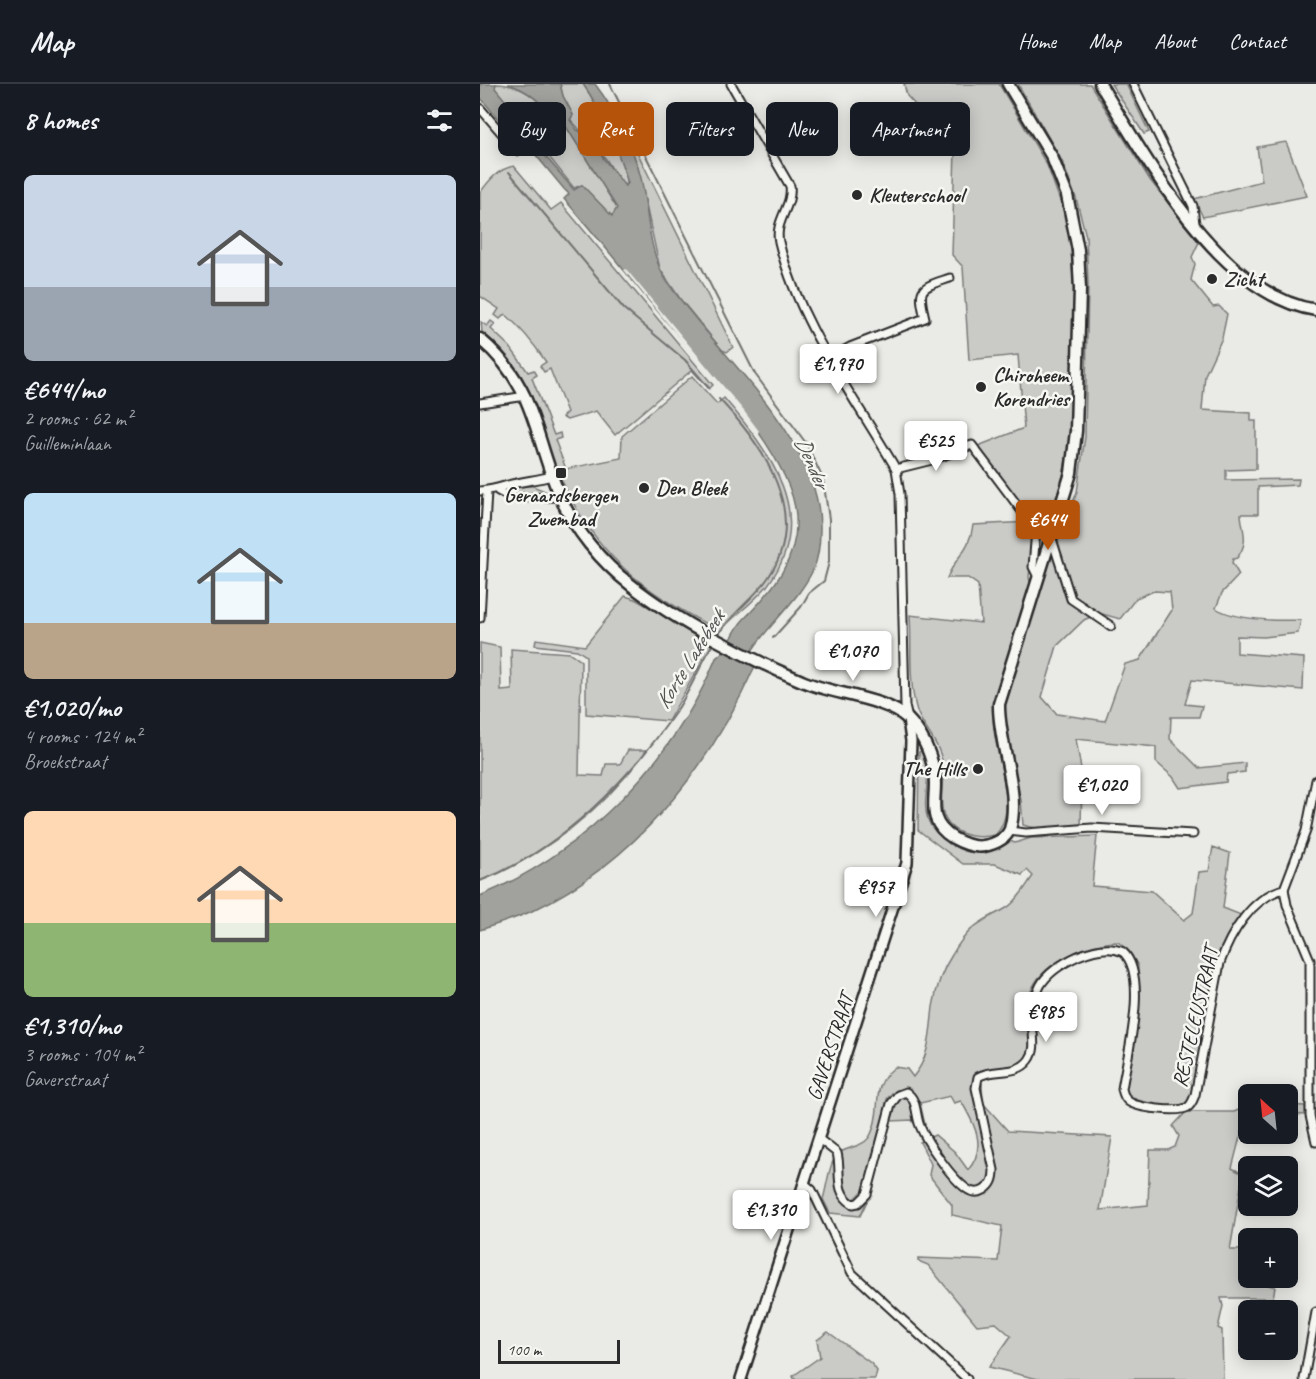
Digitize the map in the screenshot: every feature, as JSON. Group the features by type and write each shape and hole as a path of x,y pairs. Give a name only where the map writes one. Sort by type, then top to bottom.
{"main road":[{"path":"480,339 502,360 526,396 561,497 583,535 601,557 631,585 708,634 824,689 892,706 908,719 928,747 935,774 933,799 935,818 946,833 964,844 981,846 998,842 1009,831 1013,804 999,719 999,704 1071,473 1076,431 1078,250 1067,195 1052,157 1008,84"},
{"path":"1100,84 1174,200 1195,224 1252,283 1299,308 1316,310"}],"street":[{"path":"731,84 790,186 791,193 778,222 779,242 807,318 896,469 900,494 907,684 905,706 908,719"},
{"path":"1133,84 1193,206 1195,224"},
{"path":"480,108 498,129"},
{"path":"830,358 850,347 929,317 921,298 922,290 929,283 944,283 950,278"},
{"path":"480,403 526,396"},
{"path":"896,469 932,460 970,446 1036,530 1037,547 1033,567 1039,579"},
{"path":"498,491 506,485 552,476"},
{"path":"480,618 484,491 498,491 511,498 561,497"},
{"path":"1052,539 1071,599 1111,626"},
{"name":"GAVERSTRAAT","path":"741,1379 909,856 911,741 908,719"},
{"path":"1316,780 1306,831 1284,889 1287,905 1313,959 1310,1116 1316,1142"},
{"path":"1009,831 1026,833 1092,828 1193,834"},
{"name":"RESTELEUSTRAAT","path":"819,1139 837,1153 839,1182 844,1197 853,1204 858,1203 867,1194 891,1104 898,1095 906,1092 914,1101 919,1125 926,1138 953,1173 967,1189 973,1192 986,1189 994,1180 994,1170 976,1088 978,1077 1022,1068 1032,1056 1034,1048 1032,1007 1040,984 1072,959 1108,948 1123,952 1133,967 1133,1028 1123,1094 1132,1104 1167,1110 1185,1109 1191,1105 1195,1095 1220,963 1239,924 1274,891 1284,889"},
{"path":"804,1182 812,1190 852,1273 967,1379"},
{"path":"1304,1379 1316,1312"}],"shaded area":[{"path":"480,84 496,84 495,88 507,102 498,102 498,119 480,97"},
{"path":"496,84 516,87 539,102 505,102 494,88"},
{"path":"508,84 560,84 563,96 573,115 570,120 577,130 578,145 566,126 566,102 539,102 531,95"},
{"path":"560,84 583,84 594,102 578,102 578,128 570,119 573,115 563,96"},
{"path":"583,84 595,84 607,102 594,102"},
{"path":"904,84 999,84 1047,165 1067,220 1074,295 1070,439 1063,476 1048,529 1039,528 978,448 978,446 1024,428 1018,355 969,360 963,267 952,255 955,156 970,156 970,102 912,102 907,96"},
{"path":"1018,84 1090,84 1150,180 1199,242 1192,257 1195,264 1191,280 1213,307 1219,306 1227,314 1222,338 1205,375 1202,410 1251,413 1251,421 1256,421 1256,469 1226,470 1226,480 1299,479 1298,485 1258,487 1258,514 1241,514 1244,541 1241,552 1232,563 1239,575 1222,593 1216,608 1245,617 1301,620 1298,633 1264,637 1237,636 1237,653 1304,658 1303,690 1192,680 1185,704 1202,706 1199,717 1171,717 1170,739 1199,768 1245,763 1245,772 1227,774 1226,782 1180,788 1173,777 1156,762 1156,747 1076,739 1082,775 1081,827 1059,828 1037,828 1023,825 1021,800 995,700 993,716 1006,807 1003,823 995,835 978,837 954,829 944,816 942,807 943,765 939,749 920,718 914,700 911,676 910,615 981,623 978,585 968,578 947,578 969,541 973,525 1028,522 1034,530 1029,577 1031,587 1039,590 1077,492 1085,437 1088,283 1086,236 1076,198 1062,161","holes":["1154,591 1170,592 1172,610 1140,660 1125,664 1105,721 1057,714 1042,697 1057,646 1084,620 1099,613 1120,619 1136,598"]},
{"path":"1111,84 1126,84 1149,132 1144,134"},
{"path":"566,126 578,145 578,156 585,156 617,208 615,214 609,216 582,185 574,188 548,156 566,156"},
{"path":"1286,142 1307,196 1203,217 1194,199 1262,181 1257,147"},
{"path":"537,156 545,156 574,190 582,185 612,216 617,208 585,156 602,156 625,186 628,183 618,156 634,156 641,178 654,252 663,275 670,287 756,390 794,444 808,472 817,501 820,530 819,550 817,560 806,583 762,637 746,661 755,666 715,741 665,809 604,867 569,891 526,914 480,930 480,896 518,878 589,829 621,800 650,767 676,732 698,696 716,658 725,650 740,624 782,573 796,532 796,516 791,491 762,437 720,383 564,199 569,194"},
{"path":"603,156 621,156 627,185 622,185"},
{"path":"633,156 639,156 733,347 727,352 722,350 681,300 660,269 637,164"},
{"path":"514,166 551,210 561,203 713,385 709,389 692,370 615,435 596,411 567,420 562,417 567,412 550,369 544,372 540,366 546,362 505,314 500,319 495,315 499,309 480,296 480,193 494,176"},
{"name":"Den Bleek","path":"491,321 495,324 491,329 510,347 528,372 534,370 537,375 532,378 554,435 560,433 561,438 555,440 566,469 621,458 622,436 692,376 717,404 724,398 758,440 783,486 789,510 789,535 782,560 767,586 720,631 646,587 607,551 590,530 561,479 524,382 514,365 482,332 481,322 487,326"},
{"path":"514,486 533,486 545,491 536,496 511,495 508,489"},
{"path":"625,596 635,599 712,644 668,721 586,714 586,656 577,650 535,645 536,639 585,646"},
{"path":"480,643 500,647 501,691 512,690 511,649 570,653 581,661 579,775 603,776 606,764 620,764 628,750 647,750 613,790 572,827 527,858 480,881"},
{"path":"921,751 926,764 926,814 931,825 941,837 965,851 985,852 1010,841 1015,843 1031,838 1097,836 1092,886 1152,891 1184,920 1193,913 1199,872 1209,871 1213,847 1230,853 1223,908 1241,915 1231,930 1216,973 1194,1090 1187,1103 1172,1106 1155,1105 1138,1100 1126,1091 1137,1022 1138,966 1129,951 1118,942 1080,950 1066,956 1043,973 1030,994 1028,1008 1032,1050 1020,1064 984,1071 975,1077 972,1083 982,1083 983,1103 1008,1131 1112,1137 1100,1210 1148,1205 1150,1150 1168,1150 1175,1147 1179,1136 1173,1126 1186,1112 1238,1110 1238,1144 1232,1168 1238,1171 1238,1203 1230,1250 1238,1250 1238,1288 1275,1288 1273,1298 1221,1298 1223,1306 1218,1328 1222,1330 1223,1379 1038,1379 989,1367 1011,1336 996,1323 977,1325 928,1265 918,1261 918,1258 998,1261 1002,1226 952,1215 952,1205 929,1175 931,1164 920,1142 935,1135 955,1152 968,1170 977,1153 977,1135 974,1126 961,1101 954,1103 950,1096 920,1103 926,1129 918,1130 912,1120 891,1121 899,1098 892,1093 887,1099 868,1186 868,1199 860,1216 830,1213 823,1199 834,1159 842,1151 863,1143 871,1134 875,1124 879,1090 887,1075 895,1067 907,1069 913,1077 919,1069 926,1053 938,987 945,967 957,946 973,928 1012,904 1033,876 1027,870 1022,875 995,864 963,864 918,830 919,752"},
{"path":"1298,1106 1305,1106 1306,1115 1298,1115"},
{"path":"828,1332 872,1364 877,1371 875,1379 794,1379 793,1376 820,1357 817,1340"}],"pier":[{"path":"626,269 744,411 759,431 757,433 624,270"}],"waterway":[{"name":"Dender","path":"610,84 755,374 806,443 823,479 829,519 829,562 824,581 809,593 801,607 773,638"},
{"name":"Korte Lakebeek","path":"509,172 624,309 685,360 709,388"},
{"name":"Korte Lakebeek","path":"717,637 728,621 768,578 780,554 785,530 783,506 766,460 752,438 719,399"},
{"name":"Korte Lakebeek","path":"480,881 538,851 565,832 615,787 638,762 677,710 714,642"}],"place":[{"name":"Kleuterschool","path":"857,195"},
{"name":"Zicht","path":"1212,279"},
{"name":"Chiroheem Korendries","path":"981,387"},
{"name":"Geraardsbergen Zwembad","path":"561,473"},
{"name":"Den Bleek","path":"644,488"},
{"name":"The Hills","path":"978,769"}]}
